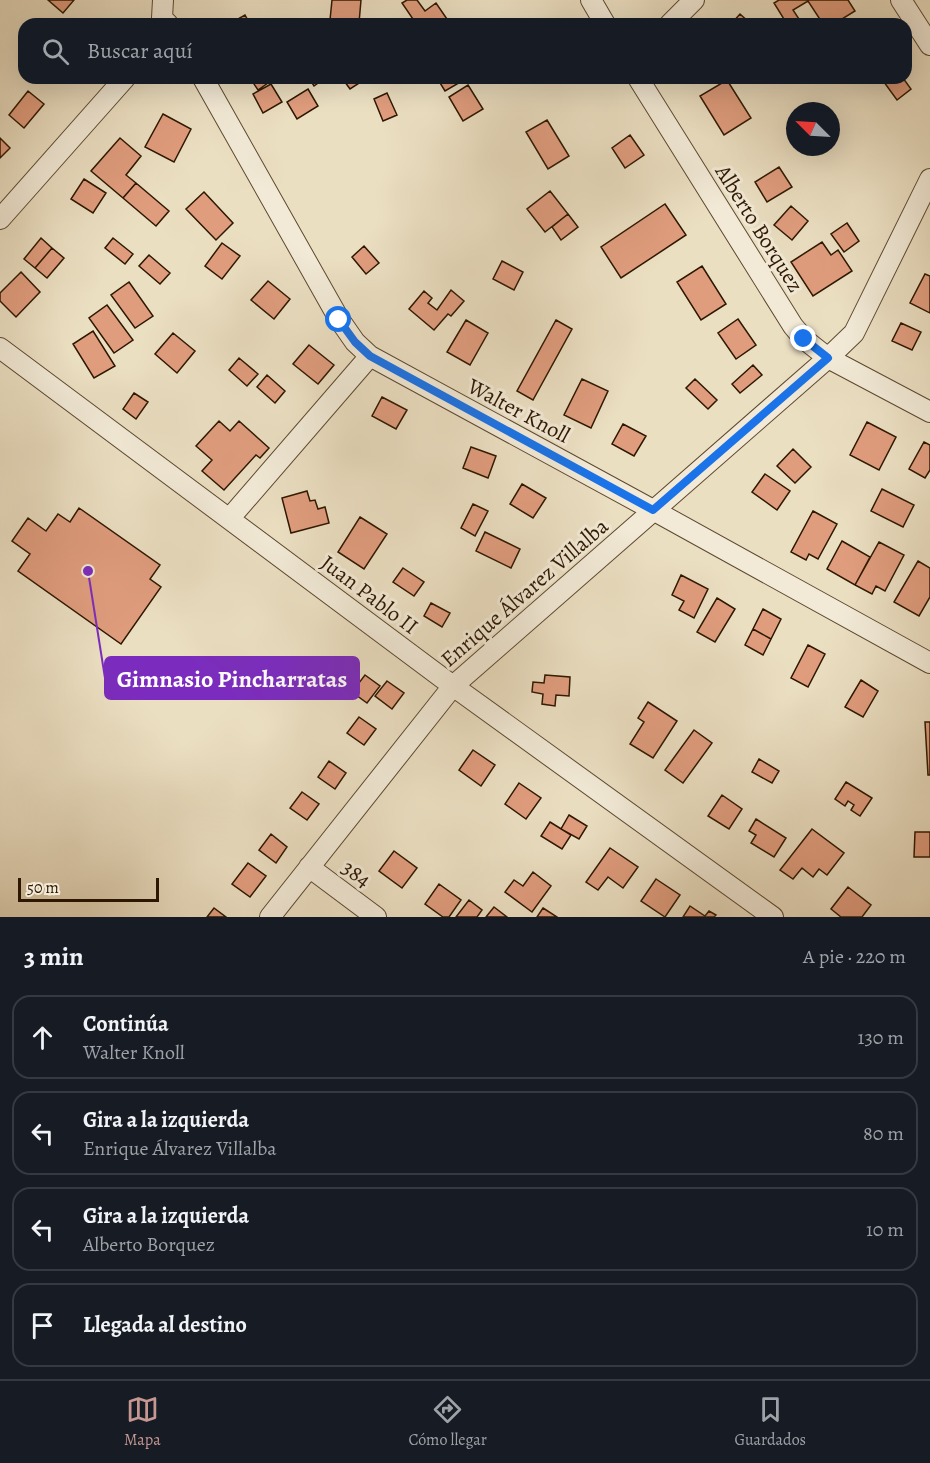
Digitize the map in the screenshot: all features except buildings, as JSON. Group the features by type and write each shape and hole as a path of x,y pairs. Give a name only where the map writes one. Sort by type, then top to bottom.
{"street":[{"path":"591,0 602,18"},
{"path":"676,18 694,0"},
{"path":"901,0 930,45"},
{"path":"0,219 120,84"},
{"name":"Walter Knoll","path":"206,84 339,320 355,342 370,356 930,663"},
{"name":"Alberto Borquez","path":"642,84 793,326 804,339 828,358 930,412"},
{"name":"Enrique Álvarez Villalba","path":"270,917 453,686 854,333 930,179"},
{"name":"Juan Pablo II","path":"0,348 453,686 773,917"},
{"path":"228,519 370,356"},
{"name":"384","path":"309,867 376,917"}],"place":[{"name":"Gimnasio Pincharratas","path":"88,571"}],"route":[{"path":"339,320 355,342 370,356 653,510 828,358 804,339"}]}
